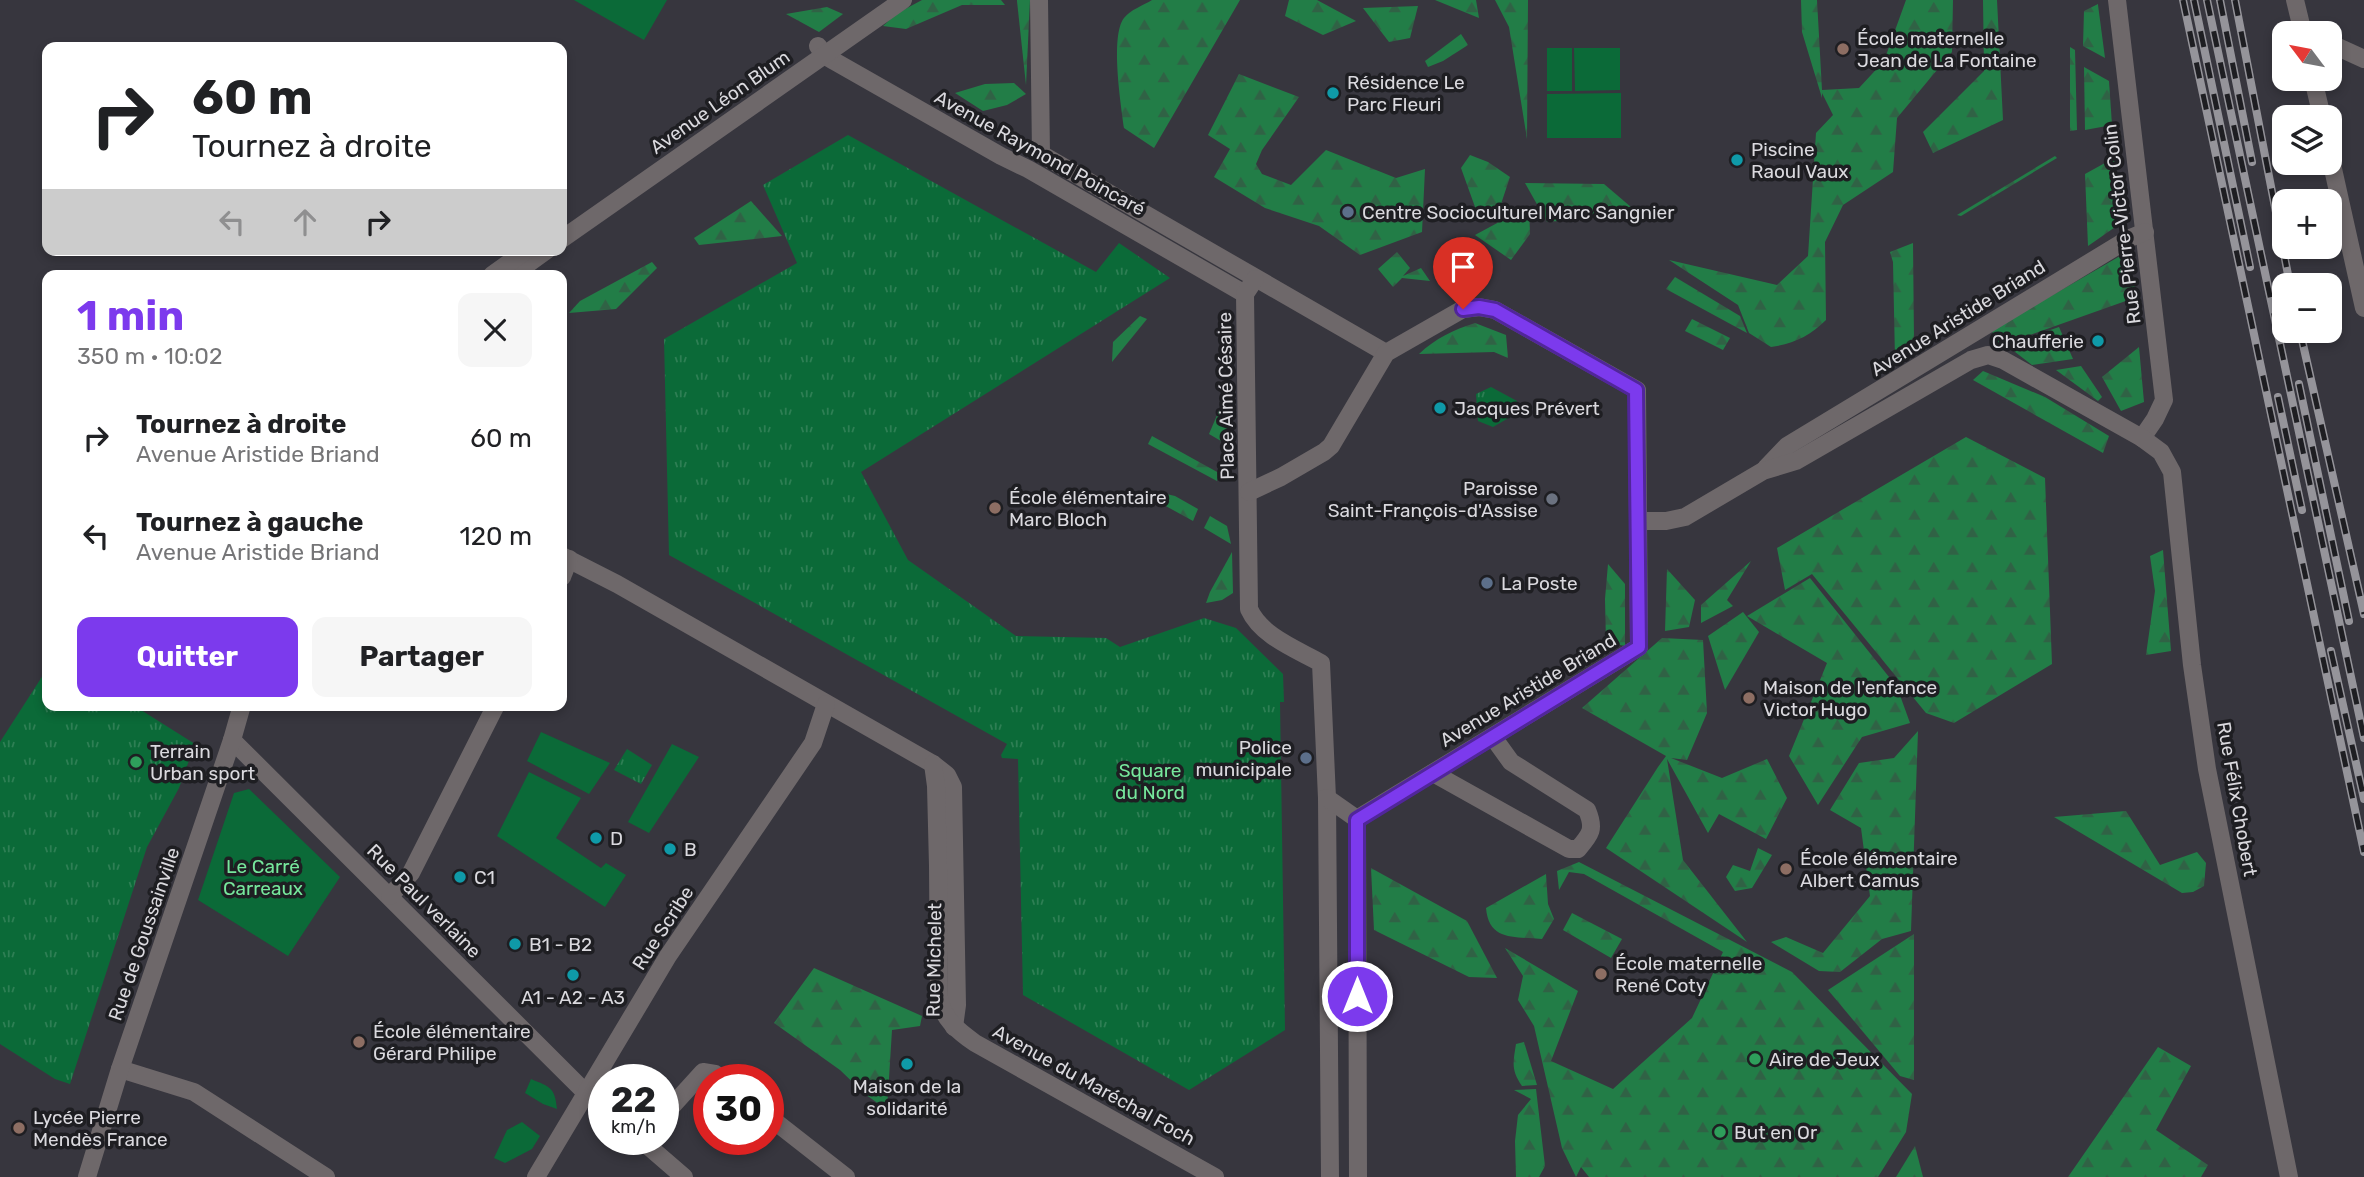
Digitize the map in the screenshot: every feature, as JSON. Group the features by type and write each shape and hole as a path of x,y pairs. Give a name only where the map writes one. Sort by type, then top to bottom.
{"street":[{"name":"Avenue Léon Blum","path":"567,235 821,50 884,0"},
{"name":"Avenue Léon Blum","path":"567,223 821,50 903,0"},
{"path":"1028,169 1041,154 1039,0"},
{"name":"Rue Pierre-Victor Colin","path":"2117,0 2164,400 2143,438"},
{"path":"2295,0 2300,21"},
{"path":"2342,49 2364,59"},
{"name":"Avenue Raymond Poincaré","path":"821,50 1001,156 1250,286"},
{"name":"Avenue Raymond Poincaré","path":"1041,154 1250,286"},
{"path":"2334,175 2364,307"},
{"name":"Avenue Aristide Briand","path":"1763,471 1787,446 2130,238 2145,232"},
{"path":"499,270 519,256"},
{"path":"519,270 539,256"},
{"path":"1250,286 1386,353 1463,309 1479,307 1495,310 1636,390 1638,521"},
{"name":"Place Aimé Césaire","path":"1250,286 1249,492 1281,477 1331,446 1386,353"},
{"path":"1976,332 1988,355 2003,360 2143,438"},
{"name":"Avenue Aristide Briand","path":"1357,820 1639,647 1638,521 1666,522 1685,517 1763,471 1796,461 1971,360 1988,355"},
{"name":"Rue Félix Chobert","path":"2143,438 2161,452 2172,472 2192,665 2207,769 2289,1177"},
{"path":"1249,492 1249,609 1255,622 1270,634 1321,663 1327,798 1330,1177"},
{"name":"Rue Michelet","path":"567,558 933,764 947,775 953,787 957,1005 954,1027"},
{"name":"Rue Scribe","path":"536,1177 668,956 813,743 826,704"},
{"name":"Rue de Goussainville","path":"87,1177 120,1069 240,711"},
{"path":"390,896 411,873 493,711"},
{"path":"1433,773 1569,849 1578,849 1589,836 1592,823 1587,810 1511,762 1493,737"},
{"name":"Rue Paul verlaine","path":"232,740 586,1093"},
{"path":"1327,798 1357,820 1358,1177"},
{"name":"Avenue du Maréchal Foch","path":"954,1027 975,1043 1215,1177"},
{"path":"120,1069 194,1092 326,1177"},
{"path":"679,1098 693,1083"},
{"path":"784,1129 846,1177"},
{"path":"658,1155 684,1177"}],"green space":[{"path":"574,0 667,0 644,40"},
{"path":"922,0 1001,0 1005,5 962,5 906,29 883,26 896,14"},
{"path":"1030,0 1026,85 1017,1"},
{"path":"1152,0 1240,0 1154,148 1124,128 1117,54 1120,27 1124,18"},
{"path":"1289,0 1317,0 1356,21 1323,35 1285,16"},
{"path":"1435,0 1476,0 1479,18"},
{"path":"1495,0 1528,0 1527,139 1509,27"},
{"path":"1801,0 1817,0 1822,90 1859,88 1884,61 1906,0 1953,0 1952,52 1897,118 1893,172 1843,205 1825,242 1826,320 1801,338 1771,347 1749,333 1738,305 1669,260 1777,285 1808,256 1816,133 1833,115 1822,93 1822,98 1802,32"},
{"path":"1983,0 1997,0 2003,120 1933,153 1923,132 1984,71"},
{"path":"2098,4 2105,58 2083,46 2084,11"},
{"path":"1418,6 1410,38 1389,42 1363,8"},
{"path":"827,7 843,14 819,32 786,14"},
{"path":"1461,34 1468,45 1428,67 1425,61"},
{"path":"2070,47 2075,50 2077,130 2070,131"},
{"path":"1547,48 1572,48 1572,91 1547,91"},
{"path":"1574,48 1620,48 1620,90 1575,91"},
{"path":"2084,67 2109,81 2112,125 2085,130"},
{"path":"1239,74 1299,97 1262,150 1256,164 1262,174 1291,185 1326,150 1396,178 1425,169 1422,232 1360,255 1319,226 1265,208 1214,177 1230,149 1208,135"},
{"path":"1014,83 1026,94 1007,105 983,111 955,93 985,84"},
{"path":"1621,93 1621,138 1547,138 1547,94"},
{"name":"Square du Nord","path":"848,135 1096,272 1119,243 1170,278 861,472 908,560 1016,636 1106,638 1120,647 1204,618 1236,628 1283,674 1284,702 1280,702 1285,1030 1189,1090 1023,995 1018,759 1002,758 1007,744 669,555 664,339 797,263 763,185"},
{"path":"1470,155 1488,162 1510,177 1500,207 1479,218 1461,168"},
{"path":"2055,156 2057,158 1961,216 1957,215"},
{"path":"2114,158 2121,223 2088,246 2085,174"},
{"path":"1525,183 1604,184 1631,207 1590,218 1547,222"},
{"path":"751,201 782,236 699,245 694,238"},
{"path":"1529,206 1530,234 1511,260 1475,235"},
{"path":"1913,243 1914,341 1912,346 1895,359 1893,262 1890,252"},
{"path":"1397,252 1410,268 1403,276 1421,268 1430,281 1402,278 1393,287 1378,269"},
{"path":"2127,252 2137,297 1996,347 1992,330"},
{"path":"652,262 657,268 616,309 569,313 580,301"},
{"path":"1675,277 1740,316 1747,333 1666,289"},
{"path":"1140,316 1147,319 1112,362 1113,342"},
{"path":"1692,319 1730,338 1723,350 1685,331"},
{"path":"1475,323 1506,335 1508,358 1494,352 1419,354 1445,335"},
{"path":"2059,327 2073,359 2032,365 2006,345"},
{"path":"2139,347 2144,402 2121,411 2102,377"},
{"path":"2081,366 2102,397 2098,401 2056,370"},
{"path":"1983,371 2045,397 2109,436 2103,453 1973,380"},
{"path":"1229,387 1230,438 1221,441 1209,434"},
{"path":"1491,387 1517,401 1512,416 1493,427 1478,421 1476,394"},
{"path":"1152,436 1219,473 1217,481 1148,444"},
{"path":"1966,437 2045,478 2052,664 1954,723 1926,713 1812,574 1785,590 1777,548"},
{"path":"1158,492 1175,496 1198,509 1193,521 1153,499"},
{"path":"1210,516 1227,526 1231,544 1204,528"},
{"path":"2163,550 2171,651 2146,655 2155,591 2150,556"},
{"path":"1232,552 1233,593 1222,600 1206,603 1210,592"},
{"path":"1751,561 1727,600 1733,606 1701,623 1701,605"},
{"path":"1608,564 1625,584 1625,646 1606,642 1605,599"},
{"path":"1667,569 1695,600 1689,627 1665,631"},
{"path":"1810,578 1897,687 1910,723 1862,737 1818,805 1789,756 1827,663 1747,616"},
{"path":"1743,612 1759,632 1725,690 1708,636"},
{"path":"1662,638 1703,640 1707,713 1687,760 1671,758 1722,778 1767,759 1787,798 1766,839 1719,814 1708,833 1667,759 1683,860 1747,942 1606,848 1666,756 1582,708"},
{"path":"42,677 42,711 143,711 195,744 179,788 147,847 70,1084 55,1079 0,1044 0,742"},
{"path":"1918,731 1911,931 1882,939 1840,972 1819,971 1771,942 1786,937 1823,953 1870,896 1861,828 1830,810 1859,763 1894,758"},
{"path":"541,732 610,763 589,794 527,761"},
{"path":"672,744 699,757 649,833 628,822"},
{"path":"627,749 652,765 641,784 614,770"},
{"path":"529,772 581,798 556,838 601,868 606,863 626,875 605,907 497,836"},
{"name":"Le Carré Carreaux","path":"249,789 340,877 288,956 198,900 234,793"},
{"path":"2126,811 2160,865 2197,852 2206,863 2204,886 2193,892 2182,893 2054,817"},
{"path":"1758,848 1772,855 1752,888 1735,891 1726,877 1733,865 1750,871"},
{"path":"1579,862 1792,972 1912,1094 1906,1132 1878,1177 1589,1177 1581,1167 1576,1177 1562,1148 1534,1026 1518,1000 1523,976 1505,948 1578,991 1551,1061 1613,1089 1692,1018 1723,952 1584,874 1569,872 1559,890 1557,871"},
{"path":"1371,868 1467,921 1497,978 1469,977 1374,930"},
{"path":"1546,874 1548,904 1554,919 1542,939 1513,937 1492,927 1486,908"},
{"path":"1572,913 1622,939 1611,958 1563,930"},
{"path":"1914,934 1914,1080 1900,1076 1828,990"},
{"path":"814,968 922,1016 920,1026 892,1030 887,1110 840,1070 774,1023"},
{"path":"1524,1042 1537,1085 1522,1086 1514,1071 1516,1044"},
{"path":"2158,1047 2191,1066 2156,1130 2208,1165 2201,1177 2068,1177"},
{"path":"531,1079 553,1092 557,1109 525,1093"},
{"path":"1536,1089 1545,1166 1539,1177 1516,1177 1515,1141 1518,1115 1531,1099 1514,1090"},
{"path":"522,1122 540,1136 532,1149 505,1163 494,1158 507,1130"},
{"path":"1915,1146 1923,1177 1896,1177"}],"railway":[{"path":"2183,0 2364,852"},
{"path":"2194,0 2250,267"},
{"path":"2207,0 2364,738"},
{"path":"2220,0 2252,162"},
{"path":"2235,0 2288,273"},
{"path":"2303,343 2364,614"},
{"path":"2299,384 2349,621"},
{"path":"2278,397 2302,510"},
{"path":"2331,651 2364,799"}],"place":[{"name":"École maternelle Jean de La Fontaine","path":"1843,49"},
{"name":"Résidence Le Parc Fleuri","path":"1333,93"},
{"name":"Piscine Raoul Vaux","path":"1737,160"},
{"name":"Centre Socioculturel Marc Sangnier","path":"1348,212"},
{"name":"Chaufferie","path":"2098,341"},
{"name":"Jacques Prévert","path":"1440,408"},
{"name":"Paroisse Saint-François-d'Assise","path":"1552,499"},
{"name":"École élémentaire Marc Bloch","path":"995,508"},
{"name":"La Poste","path":"1487,583"},
{"name":"Maison de l'enfance Victor Hugo","path":"1749,698"},
{"name":"Police municipale","path":"1306,758"},
{"name":"Terrain Urban sport","path":"136,762"},
{"name":"D","path":"596,838"},
{"name":"B","path":"670,849"},
{"name":"École élémentaire Albert Camus","path":"1786,869"},
{"name":"C1","path":"460,877"},
{"name":"B1 - B2","path":"515,944"},
{"name":"École maternelle René Coty","path":"1601,974"},
{"name":"A1 - A2 - A3","path":"573,975"},
{"name":"École élémentaire Gérard Philipe","path":"359,1042"},
{"name":"Aire de Jeux","path":"1755,1059"},
{"name":"Maison de la solidarité","path":"907,1064"},
{"name":"Lycée Pierre Mendès France","path":"19,1128"},
{"name":"But en Or","path":"1720,1132"}],"route":[{"path":"1357,996 1357,820 1639,647 1636,390 1495,310 1479,307 1463,309"}]}
